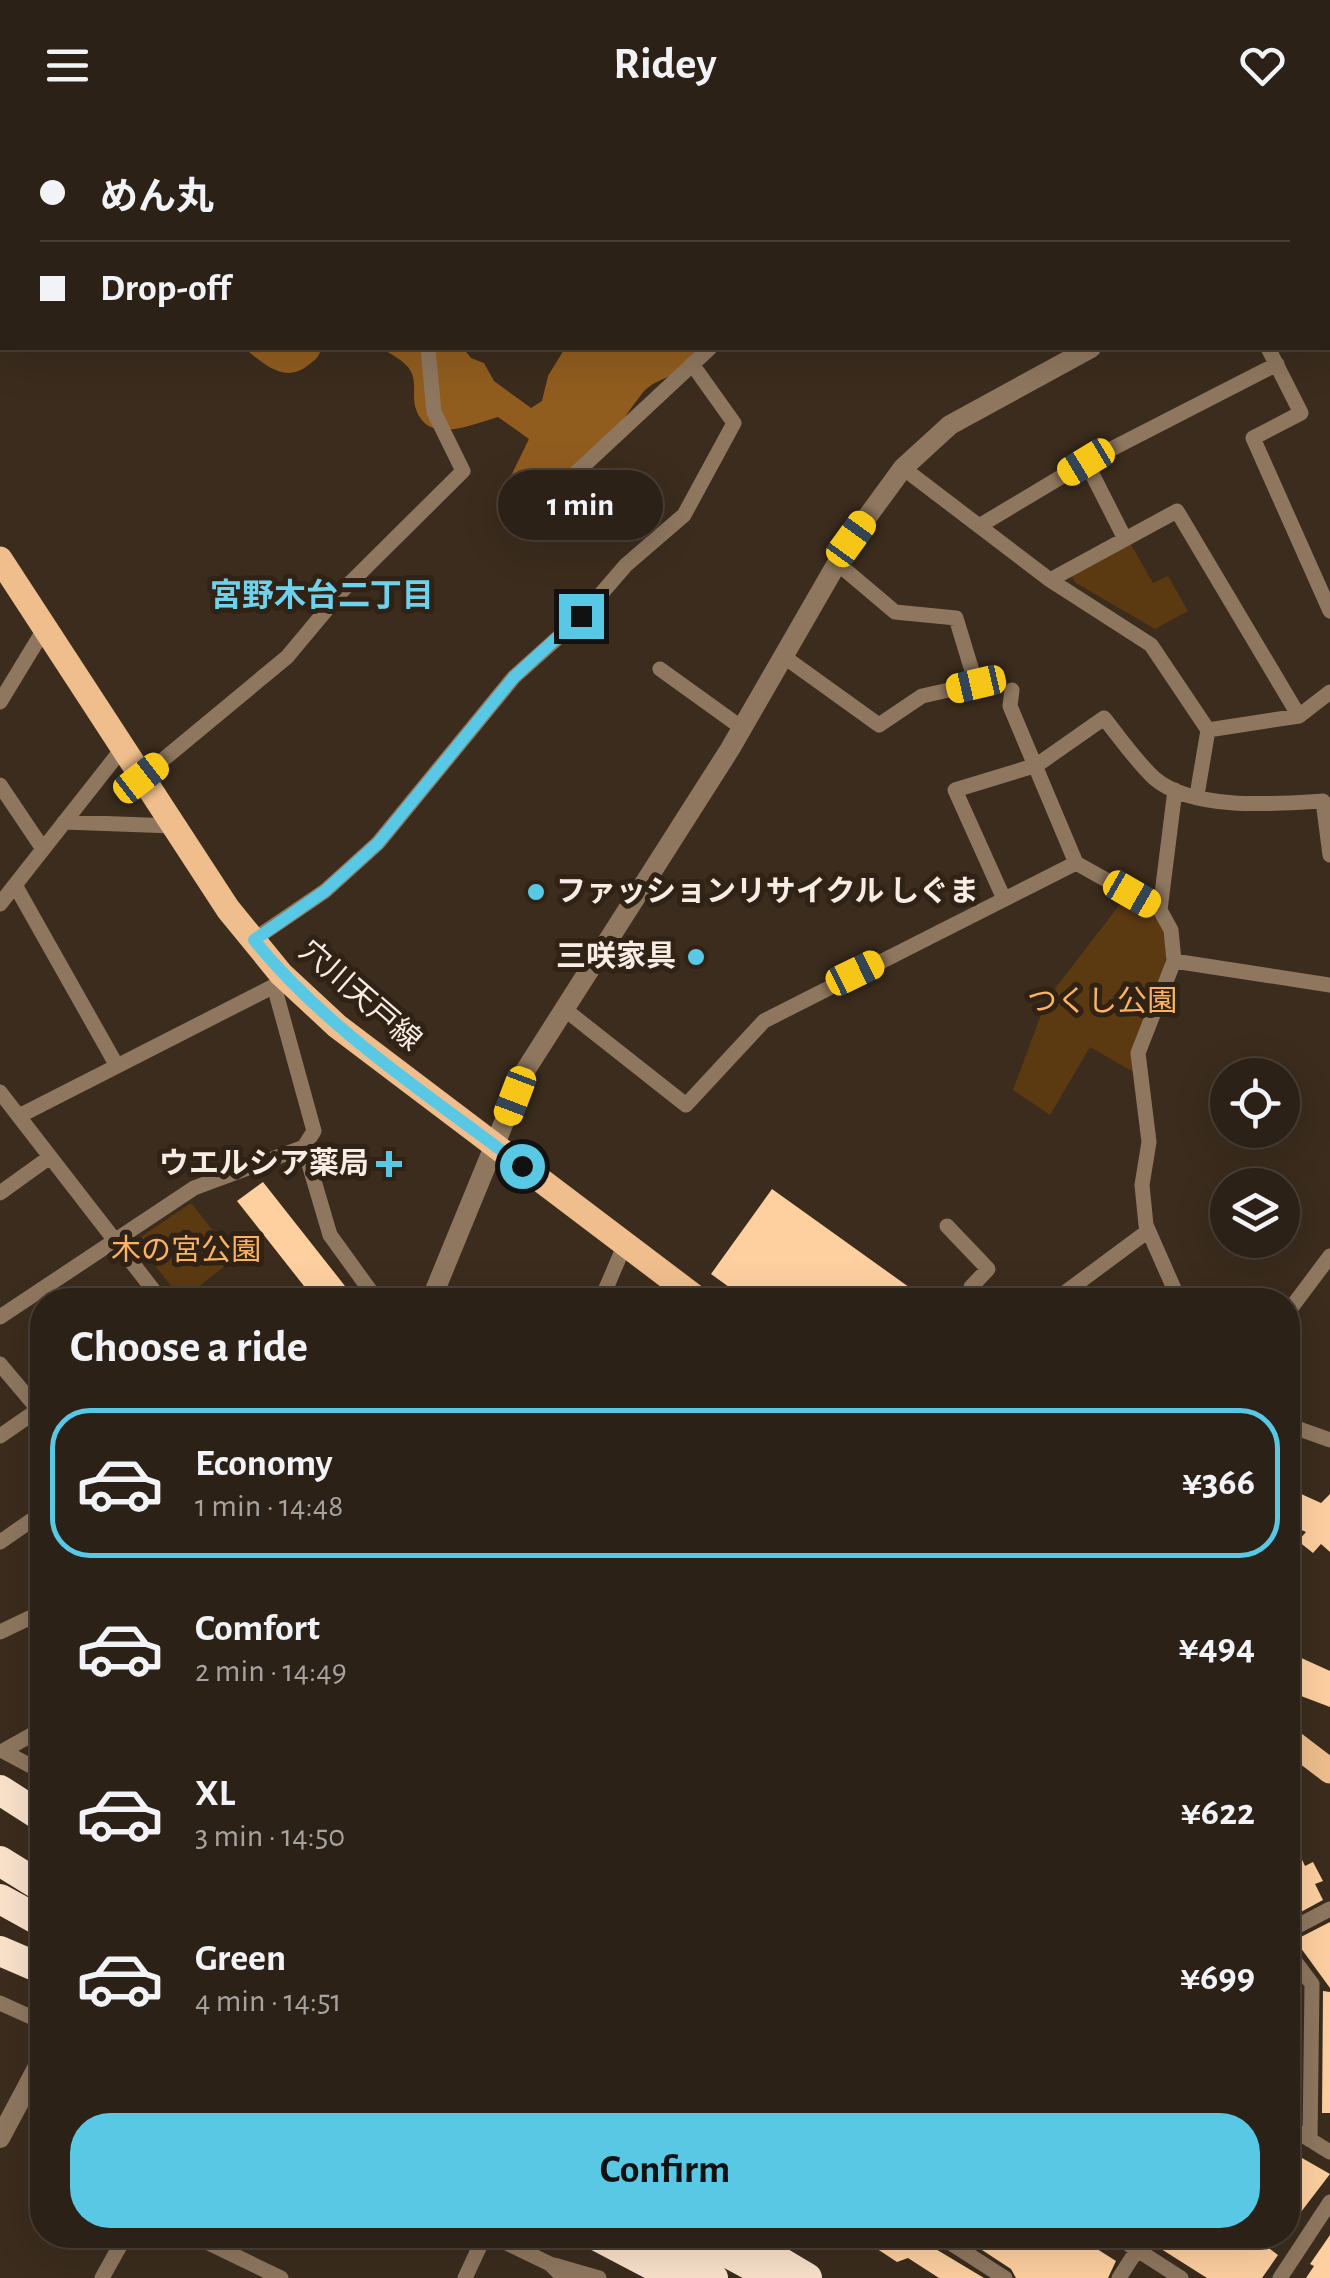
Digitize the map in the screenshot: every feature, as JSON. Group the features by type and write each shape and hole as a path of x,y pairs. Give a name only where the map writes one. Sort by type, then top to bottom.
{"highway":[{"path":"0,1790 30,1809"},
{"path":"0,1862 30,1880"},
{"path":"0,1900 30,1916"},
{"path":"0,1951 30,1964"},
{"path":"620,2248 677,2278"},
{"path":"657,2248 713,2278"},
{"path":"720,2248 774,2278"},
{"path":"757,2248 807,2278"}],"main road":[{"name":"穴川天戸線","path":"0,559 141,778 280,983 683,1288"},
{"path":"1300,1748 1330,1770"}],"street":[{"path":"141,778 287,657 343,590 463,471 434,412 428,350"},
{"path":"548,499 708,350"},
{"path":"437,1288 525,1071 742,728 837,563 903,468 950,425 1087,350"},
{"path":"1269,350 1301,413 1253,438 1330,611"},
{"path":"254,940 325,891 378,843 514,677 581,616 626,564 684,515 734,423 692,364"},
{"path":"980,526 1086,462 1277,364"},
{"path":"1086,462 1124,537"},
{"path":"903,468 1050,580 1151,645 1208,730 1197,795"},
{"path":"1050,580 1177,510 1299,716"},
{"path":"783,656 879,724 922,696 976,684 956,618 895,612 837,563"},
{"path":"0,702 45,628"},
{"path":"660,669 742,728"},
{"path":"1012,690 1010,706 1076,862 1160,910"},
{"path":"1208,730 1299,716 1330,692"},
{"path":"1004,898 955,790 1038,765 1104,718 1156,780 1175,790 1246,805 1322,801 1330,855"},
{"path":"0,904 122,748"},
{"path":"0,785 44,849"},
{"path":"1174,1288 1148,1231 1142,1185 1148,1117 1138,1053 1174,961 1170,930 1160,910 1175,790"},
{"path":"64,822 173,826"},
{"path":"563,1008 686,1105 764,1021 1076,862"},
{"path":"15,885 117,1066"},
{"path":"1174,961 1330,985"},
{"path":"18,1116 280,983 314,1131 304,1147 194,1188 41,1288"},
{"path":"0,1092 151,1288"},
{"path":"304,1147 330,1235 368,1288"},
{"path":"0,1193 50,1157"},
{"path":"947,1226 988,1268 973,1288"},
{"path":"1071,1288 1148,1231"},
{"path":"606,1288 626,1244"},
{"path":"1300,1296 1330,1256"},
{"path":"0,1317 30,1296"},
{"path":"0,1364 30,1398"},
{"path":"0,1436 30,1418"},
{"path":"1300,1429 1330,1440"},
{"path":"0,1542 30,1521"},
{"path":"0,1632 30,1618"},
{"path":"30,1736 3,1751 30,1766"},
{"path":"1300,1925 1330,1910"},
{"path":"1300,1968 1312,1984 1310,2140"},
{"path":"0,2002 30,2016"},
{"path":"0,2138 30,2082"},
{"path":"1300,2134 1330,2152"},
{"path":"1301,2244 1330,2202"},
{"path":"102,2278 119,2248"},
{"path":"219,2248 281,2278"},
{"path":"465,2278 480,2248"},
{"path":"515,2248 550,2264 599,2278"},
{"path":"972,2248 1005,2278"},
{"path":"1134,2248 1181,2278"},
{"path":"1280,2278 1299,2248"},
{"path":"1119,2278 1137,2250"},
{"path":"550,2264 564,2278"}],"green space":[{"path":"1129,541 1153,583 1168,576 1188,611 1155,629 1072,577 1076,570"},
{"name":"つくし公園","path":"1124,899 1158,919 1166,952 1160,995 1137,1074 1090,1047 1050,1115 1013,1090 1047,999"},
{"name":"木の宮公園","path":"191,1203 235,1258 197,1288 173,1288 138,1244 141,1237"}],"shaded area":[{"path":"246,350 320,350 312,362 290,373"},
{"path":"385,350 465,350 471,358 484,363 494,381 531,408 542,401 548,376 564,350 700,350 680,371 645,390 592,466 578,479 542,496 516,499 506,486 529,439 498,417 451,430 429,426 415,406 414,381 402,361"}],"building":[{"path":"263,1182 347,1288 306,1288 237,1201"},
{"path":"772,1189 910,1288 730,1288 711,1274"},
{"path":"1300,1493 1321,1503 1330,1494 1330,1552 1321,1544 1313,1553 1300,1543 1306,1532 1300,1529"},
{"path":"1300,1657 1330,1671 1330,1707 1301,1696"},
{"path":"1300,1855 1305,1866 1313,1862 1323,1881 1315,1884 1323,1900 1300,1912"},
{"path":"1330,1922 1330,1988 1300,1947 1300,1937"},
{"path":"1323,1991 1330,1992 1330,2113 1322,2113"},
{"path":"1300,2157 1330,2174 1300,2213"},
{"path":"1330,2235 1330,2278 1306,2278 1314,2266 1310,2264"},
{"path":"876,2248 934,2248 984,2278 939,2278 908,2258 897,2262"},
{"path":"1096,2248 1116,2261 1108,2278 1016,2278 1011,2269 982,2250"},
{"path":"1160,2248 1269,2248 1278,2255 1262,2278 1207,2278"}],"place":[{"name":"ファッションリサイクル しぐま","path":"536,892"},
{"name":"三咲家具","path":"696,957"},
{"name":"ウエルシア薬局","path":"389,1164"}],"district":[{"name":"宮野木台二丁目","path":"322,596"}],"route":[{"path":"522,1166 337,1026 281,974 254,940 325,891 378,843 409,810 437,768 514,677 581,616"}]}
